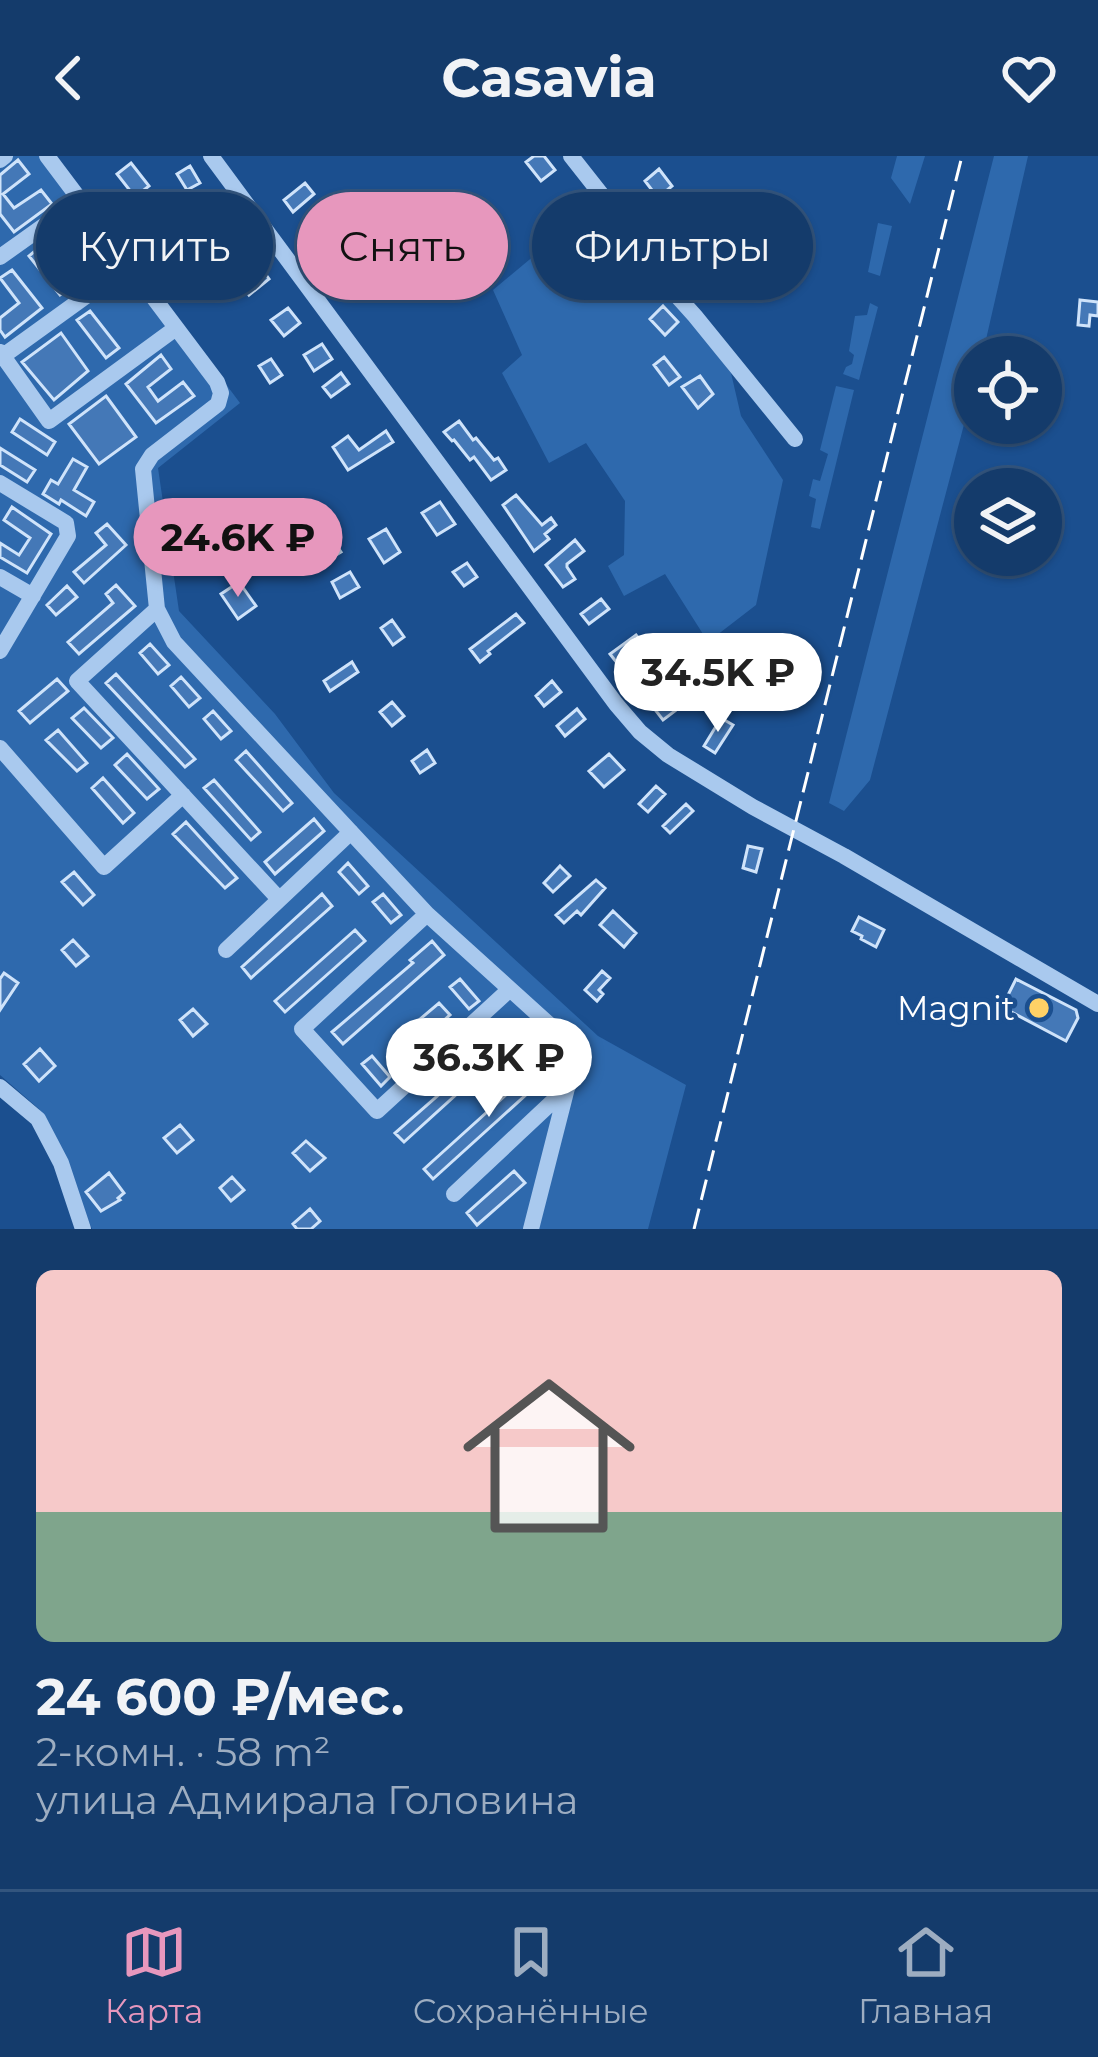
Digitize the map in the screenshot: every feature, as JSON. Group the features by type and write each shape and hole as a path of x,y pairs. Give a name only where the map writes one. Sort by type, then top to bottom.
{"street":[{"path":"47,156 74,192"},
{"path":"211,156 640,732 668,755 753,807 1098,1004"},
{"path":"571,156 649,255 659,277 795,439"},
{"path":"0,257 36,231"},
{"path":"79,300 2,354 50,421 176,328"},
{"path":"155,300 221,393 218,404 152,455 143,469 157,609 174,642 427,914 574,1047 577,1066 567,1088 531,1229"},
{"path":"0,483 66,523 68,529 0,651"},
{"path":"0,577 33,596"},
{"path":"157,609 77,681 279,899"},
{"path":"0,748 104,867 183,795"},
{"path":"226,950 351,832"},
{"path":"427,914 302,1029 377,1111 509,990"},
{"path":"0,1087 38,1119 62,1163 83,1229"},
{"path":"454,1194 567,1088"}],"shaded area":[{"path":"0,156 56,156 83,192 36,192 36,300 163,300 240,403 158,468 179,611 275,714 334,793 598,1036 686,1085 648,1229 92,1229 39,1109 0,1075"},
{"path":"897,156 925,156 910,204 891,178"},
{"path":"994,156 1028,156 987,336 954,336 954,444 959,444 870,780 844,811 829,803"},
{"path":"878,223 892,226 880,276 868,272"},
{"path":"532,258 532,300 675,300 731,373 741,416 783,480 756,605 708,642 665,574 624,596 608,566 624,555 625,501 586,443 549,463 502,373 522,355 497,300 508,300 508,278"},
{"path":"870,303 878,307 859,380 843,374 854,355 849,351 855,316 867,315"},
{"path":"836,386 854,390 820,529 811,527 816,499 809,496 813,479 820,481 828,454 820,450"}],"building":[{"path":"544,156 555,170 541,181 526,162"},
{"path":"18,160 29,174 3,194 14,208 36,193 36,216 14,232 0,214 0,175"},
{"path":"131,163 149,186 131,192 117,174"},
{"path":"190,166 200,183 187,190 177,174"},
{"path":"659,169 672,186 653,192 645,181"},
{"path":"305,183 312,192 297,192 293,212 284,200"},
{"path":"12,270 42,308 5,337 0,318 19,303 0,278"},
{"path":"1080,300 1098,302 1098,316 1090,315 1089,326 1078,325"},
{"path":"663,306 678,322 665,335 650,319"},
{"path":"288,308 300,323 284,336 271,320"},
{"path":"90,311 119,348 106,358 77,320"},
{"path":"61,333 88,371 54,400 22,362"},
{"path":"322,344 332,359 314,371 304,355"},
{"path":"161,355 171,369 148,387 158,401 183,382 194,396 156,423 126,384"},
{"path":"664,357 680,377 669,385 654,365"},
{"path":"271,359 282,375 270,383 259,366"},
{"path":"341,373 349,384 331,397 323,387"},
{"path":"700,376 713,394 698,408 682,387"},
{"path":"106,396 136,437 99,464 69,424"},
{"path":"20,419 55,442 47,455 12,432"},
{"path":"459,421 506,470 491,480 474,457 470,460 444,432"},
{"path":"386,431 393,442 348,470 333,447 348,436 359,450"},
{"path":"0,448 35,470 27,482 0,465"},
{"path":"73,459 87,467 74,490 94,502 86,516 43,494 51,480 58,484"},
{"path":"516,495 542,525 551,518 556,525 545,534 549,539 534,551 503,505"},
{"path":"440,502 455,524 437,535 422,513"},
{"path":"12,507 51,534 27,573 0,557 0,543 19,555 30,538 4,520"},
{"path":"107,524 126,545 84,583 74,572 106,545 96,533"},
{"path":"386,529 400,552 384,563 369,539"},
{"path":"330,535 341,552 323,563 312,546"},
{"path":"575,540 584,551 567,564 575,579 563,587 546,565"},
{"path":"467,563 477,577 464,586 453,572"},
{"path":"350,572 359,587 340,598 332,582"},
{"path":"239,582 256,606 238,619 221,594"},
{"path":"116,585 135,606 79,654 68,642 113,603 106,594"},
{"path":"67,586 77,597 56,615 47,605"},
{"path":"601,599 609,609 589,624 581,614"},
{"path":"516,614 524,623 480,662 470,649"},
{"path":"392,620 404,637 393,645 381,628"},
{"path":"636,635 653,658 661,652 668,661 635,686 610,654"},
{"path":"712,643 721,654 690,680 681,669"},
{"path":"150,644 169,665 158,674 140,653"},
{"path":"352,662 358,672 330,691 324,681"},
{"path":"116,674 195,759 185,767 106,683"},
{"path":"181,677 200,698 189,707 171,686"},
{"path":"57,679 68,691 30,723 19,711"},
{"path":"552,681 561,692 544,706 536,696"},
{"path":"670,694 675,711 663,720 653,707"},
{"path":"392,702 404,716 392,726 380,712"},
{"path":"84,708 113,738 101,748 72,718"},
{"path":"577,709 585,719 565,736 557,726"},
{"path":"213,711 231,731 221,739 204,719"},
{"path":"721,718 733,725 715,753 704,746"},
{"path":"58,730 87,763 77,771 46,740"},
{"path":"427,750 435,763 420,773 412,761"},
{"path":"246,751 292,803 283,811 236,760"},
{"path":"127,754 159,789 147,799 115,765"},
{"path":"609,754 624,770 604,787 589,771"},
{"path":"103,778 134,813 123,823 92,788"},
{"path":"214,780 260,832 251,840 204,788"},
{"path":"656,786 665,794 648,812 639,804"},
{"path":"686,804 693,811 670,833 663,826"},
{"path":"314,819 324,831 275,874 265,862"},
{"path":"186,822 237,878 225,888 173,834"},
{"path":"748,846 762,849 756,872 743,868"},
{"path":"348,863 368,886 359,894 339,872"},
{"path":"560,866 570,876 553,892 544,883"},
{"path":"74,872 94,895 83,905 62,882"},
{"path":"596,880 605,888 581,915 577,911 564,923 556,915"},
{"path":"322,894 332,906 251,978 242,967"},
{"path":"383,894 401,915 391,923 373,902"},
{"path":"613,911 636,933 624,947 600,925"},
{"path":"859,917 884,930 876,947 852,931"},
{"path":"355,930 365,941 285,1012 275,1001"},
{"path":"73,940 88,956 76,966 62,950"},
{"path":"432,941 444,955 343,1044 332,1032"},
{"path":"602,971 610,978 599,990 603,994 597,1001 585,990"},
{"path":"4,973 18,983 0,1010 0,979"},
{"path":"460,979 479,1001 469,1009 450,987"},
{"name":"Magnit","path":"1016,979 1076,1010 1078,1018 1066,1041 1002,1007"},
{"path":"439,1003 450,1015 403,1056 392,1043"},
{"path":"193,1009 207,1024 193,1036 180,1020"},
{"path":"516,1022 525,1032 404,1142 395,1133 442,1092 439,1089"},
{"path":"40,1049 55,1066 39,1081 24,1064"},
{"path":"372,1056 390,1077 381,1086 362,1064"},
{"path":"534,1062 551,1081 542,1089 538,1084 433,1179 424,1169 529,1074 526,1070"},
{"path":"180,1125 193,1140 177,1153 164,1138"},
{"path":"306,1141 325,1158 310,1171 293,1153"},
{"path":"514,1171 525,1183 477,1225 467,1213"},
{"path":"109,1173 124,1193 101,1211 86,1192"},
{"path":"232,1177 244,1190 231,1201 220,1188"},
{"path":"310,1209 320,1221 311,1229 297,1229 293,1224"}],"railway":[{"path":"694,1229 962,156"}],"place":[{"name":"Magnit","path":"1039,1008"}]}
